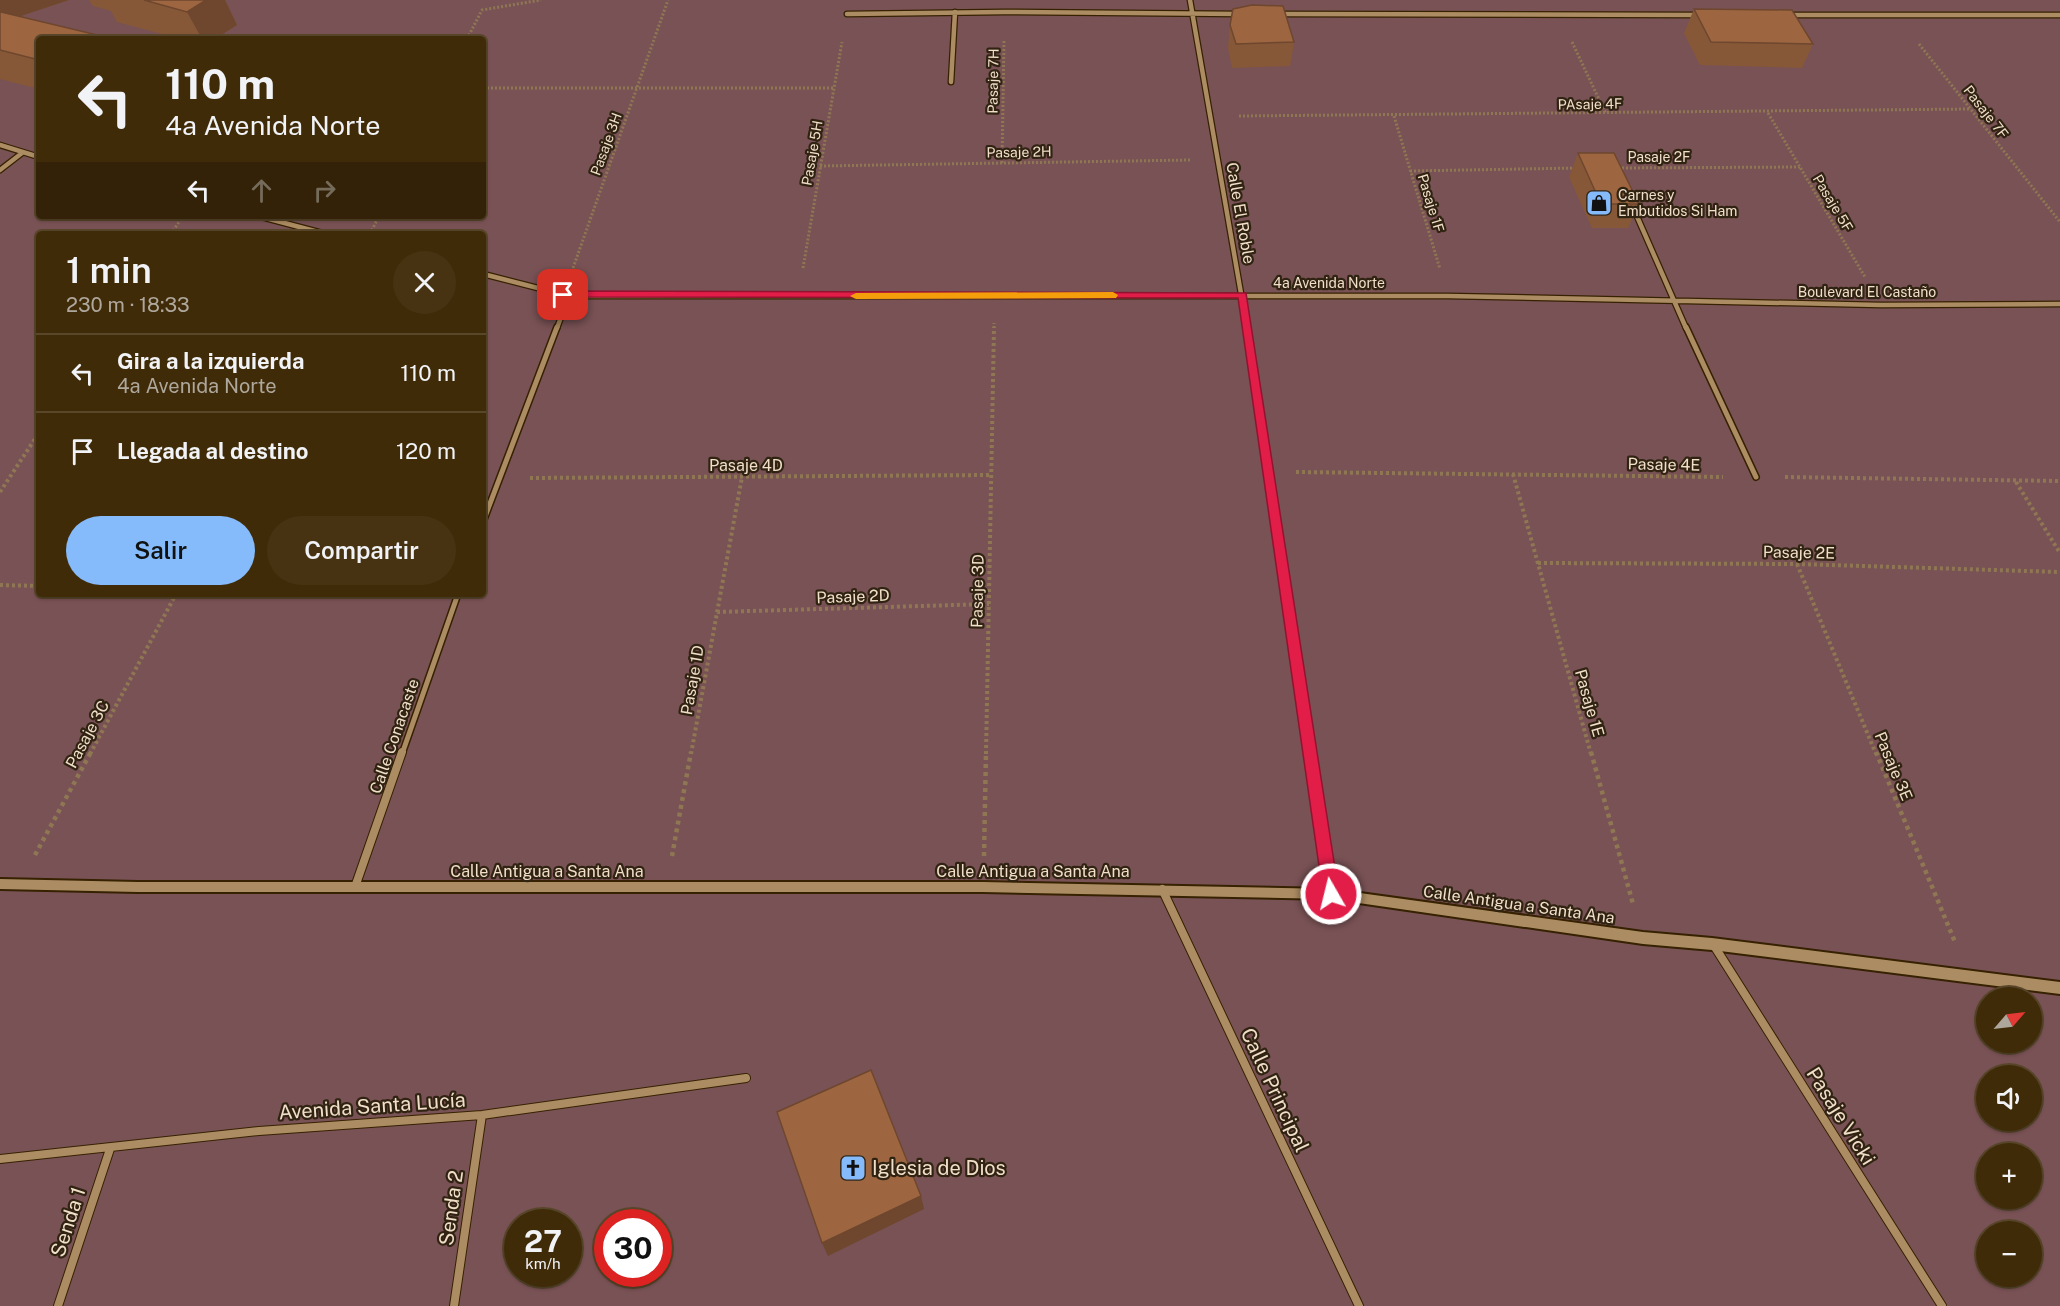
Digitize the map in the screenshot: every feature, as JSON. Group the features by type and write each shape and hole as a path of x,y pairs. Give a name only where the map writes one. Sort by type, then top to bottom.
{"street":[{"name":"Calle El Roble","path":"1190,0 1242,295 1331,894"},
{"path":"951,82 955,12"},
{"path":"847,14 1004,12 1251,14"},
{"path":"1275,14 1710,15"},
{"path":"1780,15 2060,15"},
{"path":"0,146 36,156"},
{"path":"0,170 22,153"},
{"path":"1616,168 1674,302 1756,477"},
{"path":"269,219 315,231"},
{"name":"4a Avenida Norte","path":"486,275 566,295 1448,296 1674,302"},
{"path":"486,507 500,478 566,295"},
{"name":"Boulevard El Castaño","path":"1674,302 1881,305 2060,304"},
{"name":"Calle Conacaste","path":"355,887 457,597"},
{"name":"Calle Antigua a Santa Ana","path":"0,884 355,887 983,887 1331,894 1643,938 1712,944 2060,988"},
{"name":"Calle Principal","path":"1161,889 1359,1306"},
{"name":"Pasaje Vicki","path":"1712,944 1942,1306"},
{"name":"Avenida Santa Lucía","path":"0,1159 110,1149 259,1131 482,1114 746,1078"},
{"name":"Senda 2","path":"454,1306 482,1114"},
{"name":"Senda 1","path":"58,1306 110,1149"}],"path":[{"path":"469,36 482,10 541,0"},
{"name":"Pasaje 3H","path":"566,295 668,0"},
{"name":"Pasaje 7H","path":"1002,163 1004,12"},
{"name":"Pasaje 5H","path":"799,296 847,14"},
{"path":"1559,15 1606,114"},
{"name":"Pasaje 7F","path":"1896,15 2060,222"},
{"path":"486,88 834,88"},
{"name":"PAsaje 4F","path":"1210,116 1971,109"},
{"name":"Pasaje 5F","path":"1768,112 1881,305"},
{"name":"Pasaje 1F","path":"1394,116 1448,296"},
{"name":"Pasaje 2H","path":"820,166 1218,160"},
{"name":"Pasaje 2F","path":"1616,168 1800,167"},
{"path":"1410,171 1582,168"},
{"name":"Pasaje 3D","path":"983,887 995,296"},
{"path":"0,492 36,438"},
{"name":"Pasaje 4E","path":"1267,471 2060,481"},
{"name":"Pasaje 1E","path":"1513,474 1643,938"},
{"name":"Pasaje 4D","path":"500,478 992,475"},
{"name":"Pasaje 1D","path":"666,887 742,477"},
{"path":"2016,481 2060,554"},
{"name":"Pasaje 2E","path":"1538,562 1797,564 2060,572"},
{"name":"Pasaje 3E","path":"1797,564 1970,976"},
{"path":"0,585 36,586"},
{"name":"Pasaje 3C","path":"19,885 174,597"},
{"name":"Pasaje 2D","path":"717,612 989,604"}],"shaded area":[{"path":"0,0 2060,0 2060,1306 0,1306"}],"building":[{"path":"144,0 206,0 187,12"},
{"path":"1252,5 1283,6 1294,42 1236,44 1230,25 1233,9"},
{"path":"1694,9 1792,10 1813,44 1711,42"},
{"path":"0,12 101,36 36,36 36,59 0,50"},
{"path":"1578,153 1614,153 1639,204 1601,204"},
{"name":"Iglesia de Dios","path":"871,1070 921,1196 822,1243 777,1112"}],"slow traffic":[{"path":"856,296 1113,295"}],"place":[{"name":"Carnes y Embutidos Si Ham","path":"1599,203"},
{"name":"Iglesia de Dios","path":"853,1168"}],"route":[{"path":"563,295 1242,295 1331,894"}]}
